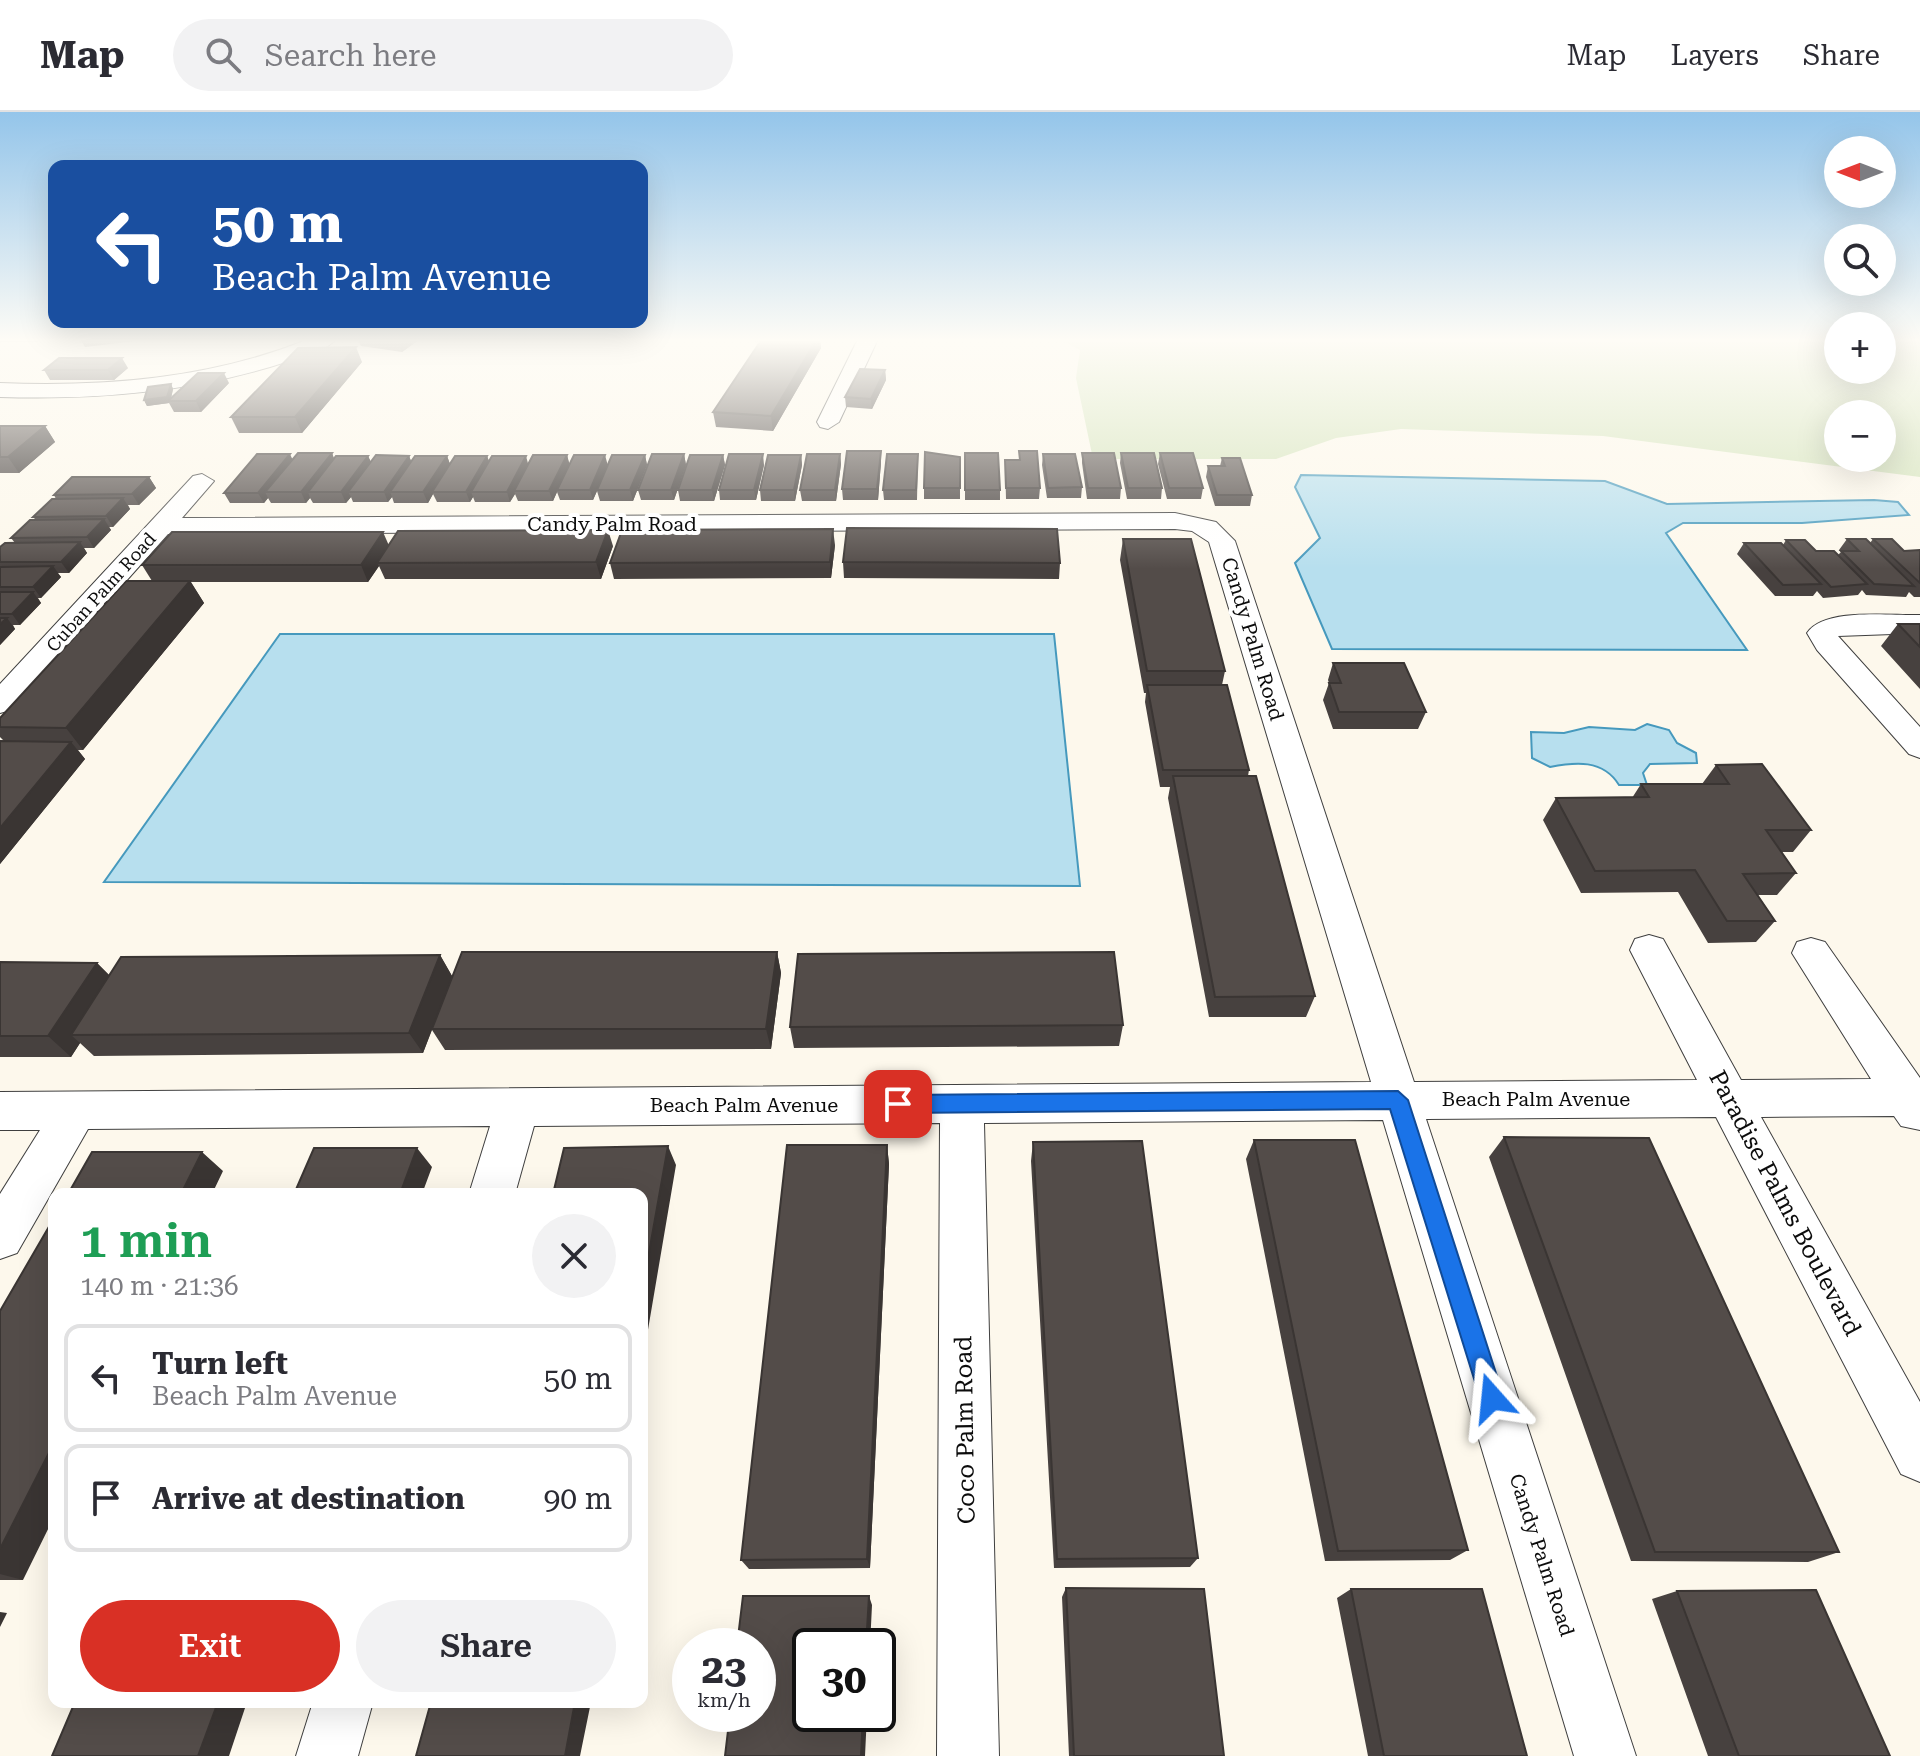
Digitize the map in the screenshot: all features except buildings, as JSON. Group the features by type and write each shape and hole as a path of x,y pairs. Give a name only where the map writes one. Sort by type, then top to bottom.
{"street":[{"path":"828,422 831,416"},
{"name":"Cuban Palm Road","path":"0,703 202,481"},
{"name":"Candy Palm Road","path":"160,526 1175,521 1205,526 1222,541 1605,1756"},
{"path":"1920,624 1845,625 1824,629 1827,644 1920,747"},
{"name":"Paradise Palms Boulevard","path":"1649,950 1920,1455"},
{"path":"1811,953 1915,1104"},
{"name":"Beach Palm Avenue","path":"0,1111 1729,1097 1915,1104"},
{"name":"Coco Palm Road","path":"962,1104 968,1756"},
{"path":"494,1188 518,1107"},
{"path":"0,1237 76,1110"},
{"path":"327,1756 341,1708"}],"green space":[{"path":"1084,416 1824,416 1824,465 1603,436 1401,429 1336,438 1276,459 1093,459"},
{"path":"1896,416 1920,416 1920,477 1881,472 1896,472"}],"water":[{"path":"1301,475 1605,481 1667,504 1874,500 1898,502 1909,515 1802,523 1683,523 1666,533 1747,650 1332,649 1295,563 1320,538 1295,487"},
{"path":"280,634 1054,634 1080,886 104,882"},
{"path":"1647,724 1669,730 1677,743 1696,753 1697,763 1650,764 1643,773 1647,785 1619,785 1605,771 1588,764 1550,767 1532,758 1531,732 1564,733 1589,727 1635,730"}],"route":[{"path":"898,1104 1398,1100 1492,1398"}]}
